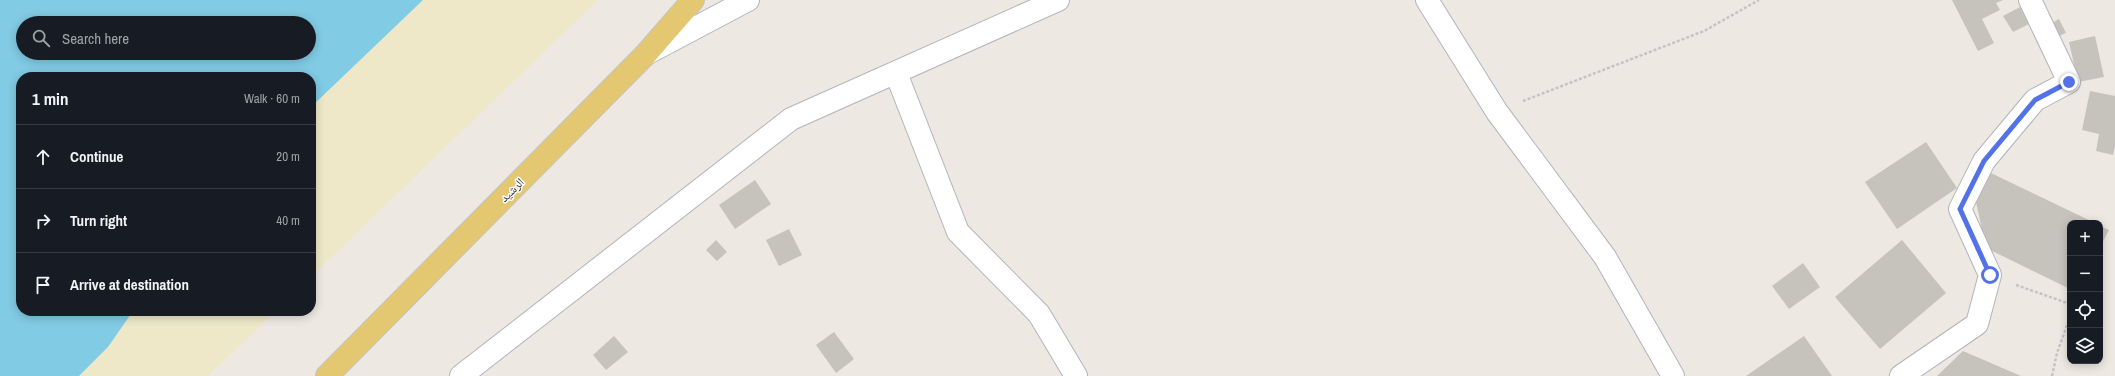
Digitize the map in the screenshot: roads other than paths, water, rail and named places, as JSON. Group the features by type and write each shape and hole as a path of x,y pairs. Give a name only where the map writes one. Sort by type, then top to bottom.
{"main road":[{"name":"الرشيد","path":"327,376 646,54 693,0"}],"street":[{"path":"646,54 748,0"},
{"path":"461,376 791,119 1058,0"},
{"path":"1428,0 1497,112 1605,257 1673,376"},
{"path":"1901,376 1977,324 1990,275 1960,209 1984,161 2035,100 2069,82 2030,0"},
{"path":"896,73 958,232 1039,314 1076,376"}],"water":[{"path":"0,0 423,0 316,102 316,72 16,72 16,316 130,316 108,347 79,376 0,376"}]}
